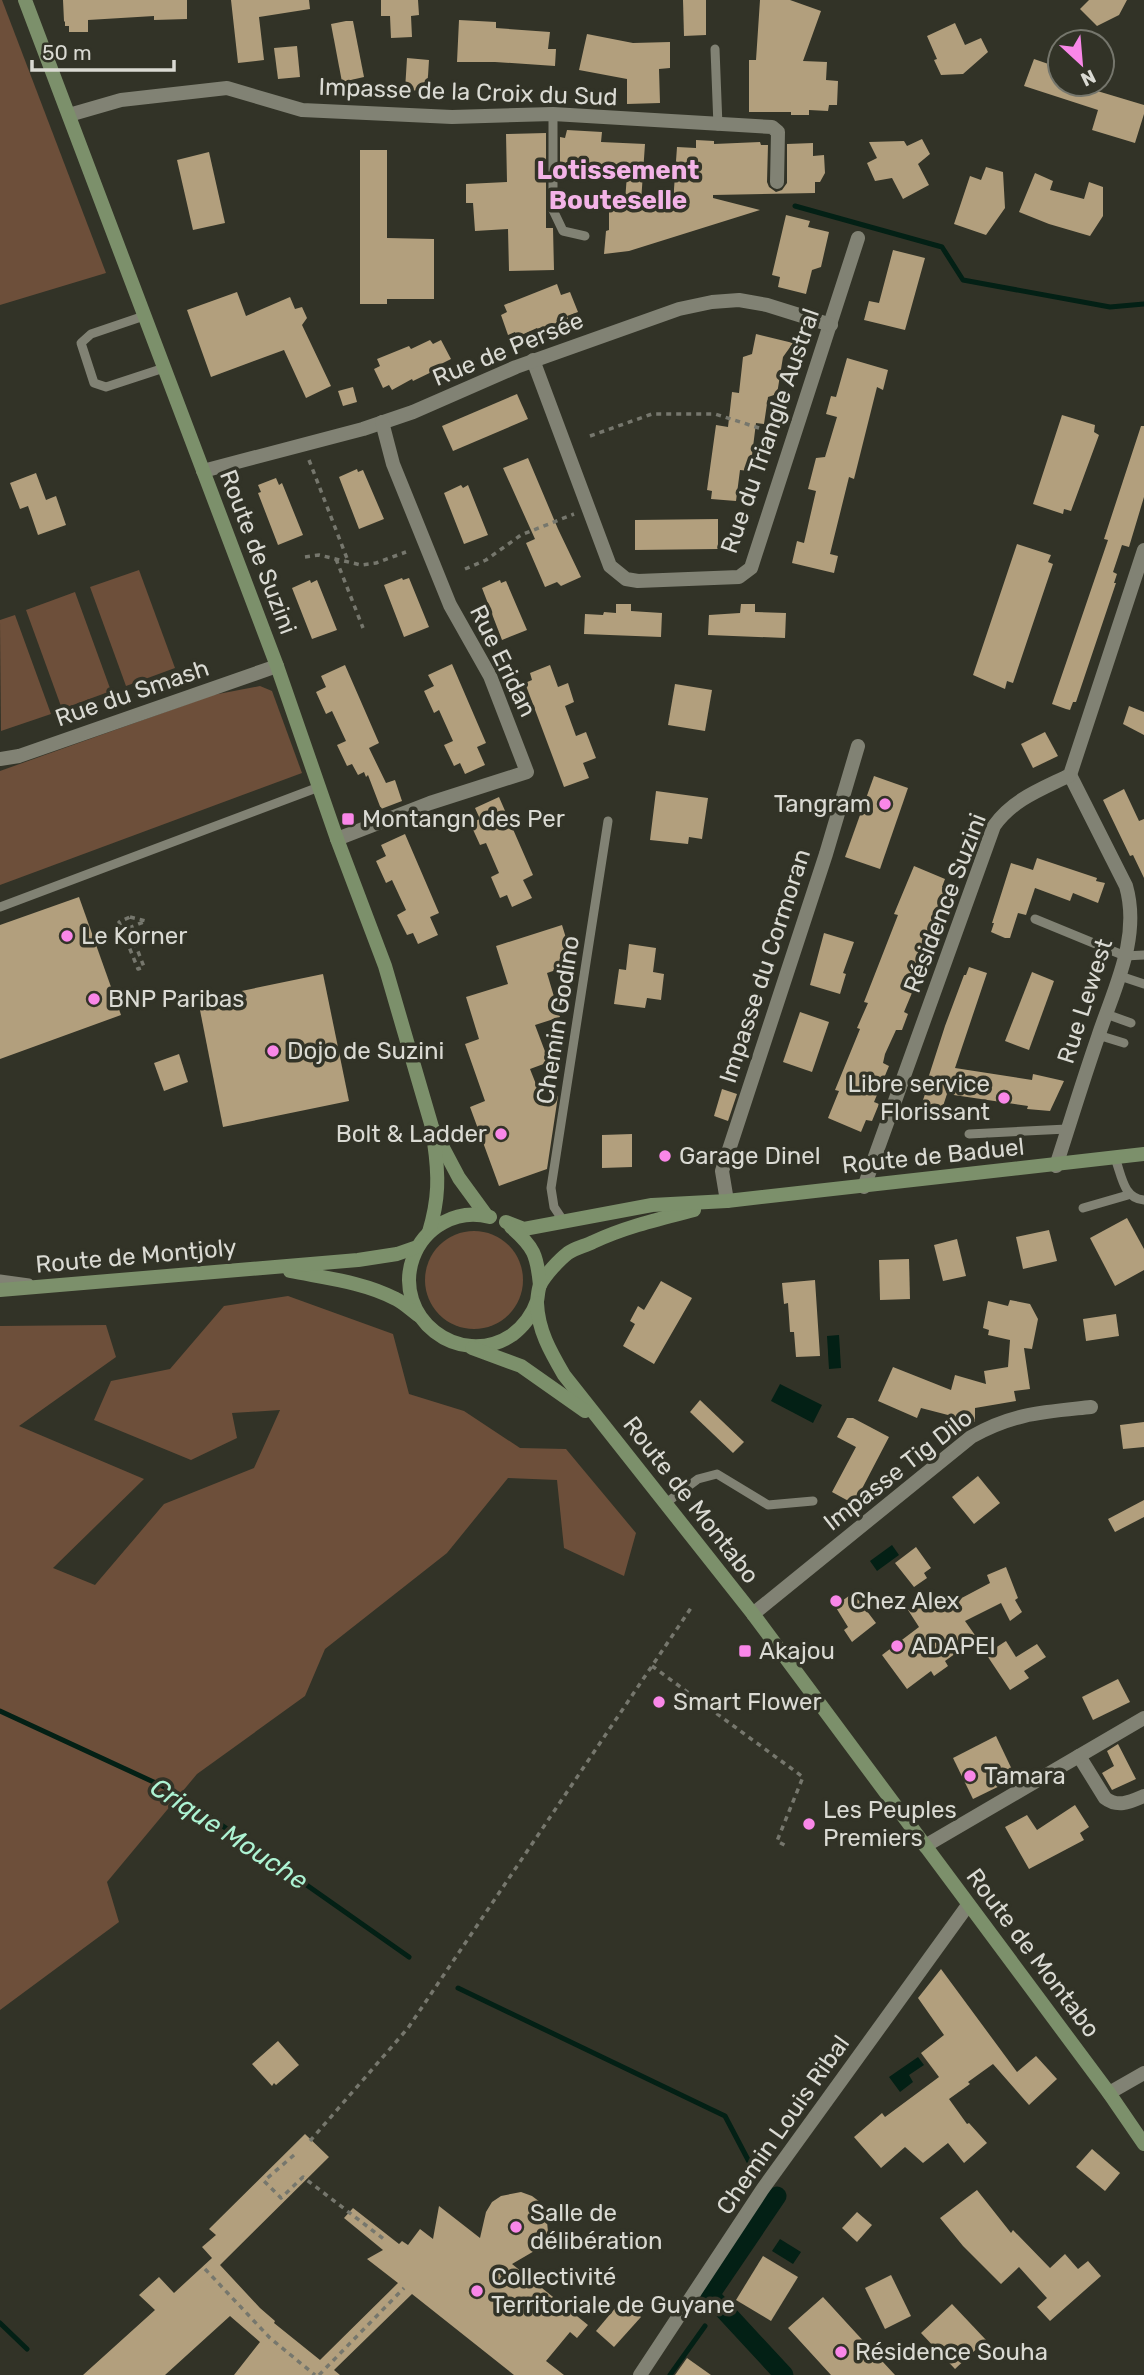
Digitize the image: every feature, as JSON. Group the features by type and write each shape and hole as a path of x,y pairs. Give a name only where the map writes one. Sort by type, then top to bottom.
{"main road":[{"name":"Route de Suzini","path":"25,0 277,666 337,839 385,966 432,1127 438,1188 437,1207 429,1232"},
{"name":"Route de Suzini","path":"432,1127 459,1178 486,1215"},
{"name":"Route de Baduel","path":"506,1223 524,1229 652,1205 727,1201 864,1187 1144,1154"},
{"name":"Route de Baduel","path":"540,1285 569,1252 640,1223 727,1201"},
{"path":"462,1215 486,1215 506,1223 528,1242 538,1262 540,1285 537,1303 529,1318 513,1334 495,1343 468,1347 451,1342 432,1331 419,1315 411,1294 408,1272 417,1247 429,1232 442,1222 462,1215"},
{"name":"Route de Montjoly","path":"0,1290 275,1268 380,1257 417,1247"},
{"name":"Route de Montjoly","path":"275,1268 347,1282 379,1292 397,1299 419,1315"},
{"name":"Route de Montabo","path":"537,1303 538,1323 564,1375 752,1614 1109,2093 1144,2144"},
{"name":"Route de Montabo","path":"468,1347 521,1366 602,1424"}],"street":[{"name":"Impasse de la Croix du Sud","path":"69,115 121,100 226,88 302,110 452,117 553,114 718,126 772,127 778,132 776,183"},
{"name":"Rue du Triangle Austral","path":"533,360 610,566 626,579 638,581 739,577 751,568 858,238"},
{"name":"Rue de Persée","path":"203,471 413,412 533,360 679,309 739,300 767,305 831,325"},
{"name":"Rue Eridan","path":"337,839 430,803 527,772 490,677 450,605 393,464 383,422"},
{"path":"1070,775 1144,550"},
{"name":"Rue du Smash","path":"0,759 19,756 277,666"},
{"name":"Impasse du Cormoran","path":"727,1201 722,1171 822,867 858,746"},
{"name":"Rue Lewest","path":"1055,1166 1120,976 1132,916 1126,886 1070,775"},
{"name":"Résidence Suzini","path":"864,1187 994,826 1005,811 1020,800 1070,775"},
{"name":"Impasse Tig Dilo","path":"752,1614 971,1437 1007,1419 1027,1414 1091,1407"},
{"path":"925,1846 1144,1718"},
{"path":"1079,1756 1105,1798 1111,1802 1125,1804 1144,1796"},
{"name":"Chemin Louis Ribal","path":"640,2375 762,2190 968,1905"},
{"path":"1109,2093 1144,2073"}],"lane":[{"path":"715,49 718,126"},
{"path":"553,114 553,215 563,231 585,236"},
{"path":"144,316 91,334 81,343 94,383 106,387 164,369"},
{"path":"0,907 319,787"},
{"name":"Chemin Godino","path":"564,1222 554,1207 551,1188 608,821"},
{"path":"1035,919 1125,956 1144,955"},
{"path":"1120,976 1144,984"},
{"path":"1106,1014 1131,1023"},
{"path":"1098,1035 1124,1043"},
{"path":"969,1134 1068,1129"},
{"path":"1115,1158 1128,1195 1144,1200"},
{"path":"1083,1208 1128,1195"},
{"path":"0,1279 51,1286"},
{"path":"666,1503 698,1479 717,1474 768,1505 813,1502"}],"path":[{"path":"590,436 652,415 715,414 778,434"},
{"path":"309,460 348,561"},
{"path":"465,569 492,556 521,535 576,513"},
{"path":"305,557 319,555 361,565 376,563 406,552"},
{"path":"337,559 363,628"},
{"path":"130,917 146,921 129,928 144,967 138,969 119,922 130,917"},
{"path":"310,2141 408,2028 691,1608"},
{"path":"652,1666 803,1777 777,1841 788,1847"},
{"path":"294,2155 264,2181 281,2198 303,2177 385,2240"},
{"path":"205,2269 270,2338 317,2375 404,2288"}],"shaded area":[{"path":"0,0 106,273 0,305"},
{"path":"139,570 175,668 126,686 90,587"},
{"path":"75,592 111,691 62,709 26,610"},
{"path":"15,615 51,714 1,731 0,620"},
{"path":"260,686 272,691 302,773 0,885 0,771 213,695"},
{"path":"474,1231 493,1234 509,1245 520,1261 523,1280 520,1299 509,1315 493,1326 474,1329 455,1326 439,1315 428,1299 425,1280 428,1261 439,1245 455,1234"},
{"path":"288,1296 393,1334 409,1394 464,1411 520,1448 566,1449 636,1533 624,1576 564,1548 557,1480 508,1478 447,1553 325,1649 305,1696 197,1774 107,1882 119,1922 0,2010 0,1326 106,1325 116,1357 19,1426 144,1479 53,1568 95,1585 164,1504 254,1468 280,1410 232,1413 237,1438 191,1460 94,1420 111,1381 170,1369 224,1306"},
{"path":"839,1335 841,1368 829,1369 827,1336"},
{"path":"780,1384 822,1405 813,1423 771,1401"},
{"path":"892,1545 899,1555 877,1571 870,1561"},
{"path":"918,2057 924,2065 909,2075 913,2082 900,2092 889,2077"},
{"path":"780,2239 801,2252 793,2264 772,2251"}],"building":[{"path":"63,0 187,0 187,19 154,20 154,16 88,20 88,32 69,32 69,26 65,26 64,21"},
{"path":"231,0 309,0 310,9 259,17 264,60 238,63"},
{"path":"381,0 418,0 419,15 411,16 412,37 391,38 390,16 381,16"},
{"path":"683,0 706,0 706,35 684,36"},
{"path":"760,0 790,0 821,11 803,61 827,62 826,80 838,81 837,105 829,105 828,111 809,110 809,115 749,112 749,60 756,60"},
{"path":"1089,0 1127,0 1119,15 1097,26 1080,9"},
{"path":"459,20 496,22 496,28 550,32 548,49 556,49 555,66 457,62"},
{"path":"353,21 364,77 342,82 331,24"},
{"path":"955,23 965,45 981,38 988,52 963,74 941,75 927,36"},
{"path":"587,34 633,43 670,42 670,68 659,69 660,103 627,104 627,79 579,70"},
{"path":"297,46 300,77 278,79 274,48"},
{"path":"407,58 429,60 427,91 405,90"},
{"path":"1034,59 1046,63 1046,93 1024,86"},
{"path":"1116,97 1144,105 1135,143 1092,130 1098,110 1061,98"},
{"path":"567,130 602,132 601,142 645,144 641,202 673,203 677,147 696,148 696,140 714,141 714,144 760,142 761,145 768,145 767,182 776,192 782,190 787,183 787,144 813,143 813,156 824,155 825,173 820,182 815,182 815,193 713,195 713,198 760,210 629,251 604,254 606,231 609,230 609,202 625,202 627,174 560,169 560,137 565,138"},
{"path":"546,133 546,228 553,228 554,270 509,271 508,229 475,231 473,203 466,203 466,184 507,182 506,134"},
{"path":"922,139 930,154 918,164 929,185 903,199 892,178 875,181 867,163 877,158 869,142 904,141 907,146"},
{"path":"360,150 387,150 387,238 434,239 434,299 387,299 387,304 360,304"},
{"path":"209,152 225,223 193,230 177,160"},
{"path":"986,167 1003,172 1005,208 986,235 954,224 970,176 981,180"},
{"path":"1035,173 1053,181 1050,190 1084,199 1089,182 1103,187 1103,216 1090,236 1019,212"},
{"path":"786,215 810,221 808,227 829,232 821,267 812,270 806,294 778,287 780,277 772,275"},
{"path":"893,250 925,258 905,330 864,320 869,301 879,303"},
{"path":"557,284 561,295 570,292 578,312 567,316 568,319 517,337 515,332 508,335 501,315 507,312 504,305"},
{"path":"237,292 246,316 290,297 295,309 302,307 307,318 302,325 331,386 306,398 284,350 211,377 187,310"},
{"path":"756,334 793,343 783,357 777,394 768,397 764,424 756,423 750,471 740,470 736,501 711,499 712,491 707,490 716,425 728,427 732,392 739,393 743,357 752,354"},
{"path":"430,340 433,344 441,340 451,359 441,364 442,367 392,390 389,385 383,388 374,369 380,366 377,359"},
{"path":"847,358 888,370 883,390 877,387 854,479 849,477 830,554 838,556 834,573 792,563 797,541 804,543 816,491 808,489 816,458 825,457 837,417 826,414 831,396 836,397"},
{"path":"353,387 357,402 343,406 338,391"},
{"path":"517,394 528,419 453,451 442,426"},
{"path":"1062,415 1095,425 1094,432 1099,435 1071,511 1064,509 1063,514 1033,504"},
{"path":"1141,426 1144,426 1144,497 1129,547 1122,545 1113,572 1117,574 1116,583 1076,702 1073,702 1070,710 1066,709 1052,704 1108,540 1104,539"},
{"path":"528,458 581,577 561,586 557,582 545,587 526,543 535,539 503,468"},
{"path":"357,469 358,472 363,470 384,519 359,529 339,477"},
{"path":"36,473 46,500 56,496 66,525 38,535 28,506 20,509 10,483"},
{"path":"276,478 279,485 282,483 303,535 278,545 258,493 261,492 258,485"},
{"path":"461,485 463,488 468,485 488,535 464,544 444,493"},
{"path":"718,519 718,549 635,550 635,520"},
{"path":"1017,544 1051,555 1048,562 1053,564 1013,683 1007,681 1005,689 973,675"},
{"path":"409,578 429,627 404,637 384,585"},
{"path":"310,580 311,583 317,580 337,630 312,639 292,588"},
{"path":"500,580 501,583 506,581 527,630 502,640 482,588"},
{"path":"616,604 631,604 631,611 662,613 661,637 584,634 585,614 616,613"},
{"path":"741,604 755,604 755,612 786,613 785,638 708,635 709,615 740,613"},
{"path":"452,664 486,743 477,747 485,765 465,774 460,763 454,766 444,745 453,741 439,710 434,713 424,691 434,686 428,675"},
{"path":"345,665 379,743 369,748 386,783 395,780 402,801 381,809 368,775 366,777 364,772 358,775 352,764 347,766 337,745 346,741 332,711 326,714 316,692 326,687 321,676"},
{"path":"550,665 558,687 568,683 574,702 565,706 576,736 586,732 596,758 583,763 589,778 564,787 525,683 532,680 530,673"},
{"path":"675,684 712,690 705,731 668,725"},
{"path":"1129,706 1144,712 1144,735 1123,724"},
{"path":"1045,732 1058,756 1033,768 1021,744"},
{"path":"874,776 908,788 880,869 845,857"},
{"path":"1124,789 1139,821 1144,819 1144,878 1133,855 1130,856 1103,800"},
{"path":"656,791 708,798 702,839 689,837 688,844 650,840"},
{"path":"499,797 533,875 523,880 532,898 512,907 507,895 500,898 491,877 499,873 486,843 480,845 470,823 480,819 475,808"},
{"path":"405,834 439,913 430,917 438,935 418,944 413,933 407,935 397,915 406,910 392,880 386,883 376,861 386,856 381,845"},
{"path":"1037,858 1105,883 1098,903 1073,893 1070,901 1035,888 1026,915 1018,913 1010,938 991,932 1011,863 1033,870"},
{"path":"914,866 945,879 942,887 948,890 933,926 937,928 931,944 925,944 913,973 919,976 904,1012 908,1014 902,1030 896,1030 885,1054 883,1063 889,1066 874,1102 879,1104 872,1121 866,1120 861,1132 828,1118 839,1091 835,1090 860,1029 857,1028 868,1003 864,1002 898,915 894,914"},
{"path":"79,897 121,1015 0,1059 0,925"},
{"path":"562,925 574,964 547,973 560,1017 535,1025 549,1062 530,1069 543,1102 558,1096 547,1169 499,1186 470,1107 485,1101 465,1044 479,1039 466,997 508,984 496,946"},
{"path":"824,933 854,942 843,973 846,974 840,994 810,985"},
{"path":"629,944 656,948 653,972 664,974 661,1000 647,998 645,1008 614,1004 619,969 626,970"},
{"path":"969,967 987,973 955,1068 1032,1080 1033,1074 1064,1081 1050,1111 947,1094 942,1109 922,1103 945,1026"},
{"path":"1032,972 1054,981 1029,1050 1005,1041"},
{"name":"Dojo de Suzini","path":"323,974 349,1101 223,1127 198,1000"},
{"path":"800,1012 829,1022 812,1072 783,1062"},
{"path":"179,1054 188,1082 164,1091 154,1063"},
{"path":"722,1089 737,1094 728,1121 714,1116"},
{"path":"632,1134 632,1167 602,1168 602,1135"},
{"path":"1127,1218 1144,1249 1144,1270 1115,1286 1090,1238"},
{"path":"1049,1230 1057,1261 1023,1269 1016,1237"},
{"path":"957,1239 966,1276 943,1281 934,1245"},
{"path":"909,1259 910,1299 880,1300 879,1260"},
{"path":"815,1280 820,1356 796,1357 794,1332 790,1332 788,1303 784,1304 782,1283"},
{"path":"661,1281 692,1298 654,1364 623,1346 635,1324 630,1321 638,1306 644,1310"},
{"path":"1010,1300 1030,1304 1038,1319 1032,1349 1024,1348 1030,1389 1014,1391 1016,1401 975,1408 975,1422 921,1408 917,1418 878,1401 893,1367 951,1390 955,1375 986,1384 984,1371 1008,1367 1010,1340 988,1335 989,1330 983,1328 988,1301 1008,1306"},
{"path":"1116,1314 1119,1336 1086,1341 1083,1319"},
{"path":"700,1400 744,1442 733,1453 690,1412"},
{"path":"847,1418 853,1418 889,1437 854,1504 832,1492 856,1447 837,1437"},
{"path":"1144,1422 1144,1447 1123,1449 1120,1425"},
{"path":"978,1476 1000,1503 974,1524 952,1497"},
{"path":"1144,1500 1144,1517 1115,1532 1108,1519"},
{"path":"916,1547 931,1568 924,1573 927,1578 914,1587 895,1563"},
{"path":"1006,1567 1018,1598 1015,1600 1022,1612 1010,1621 1001,1603 965,1621 977,1638 945,1661 948,1666 934,1676 931,1671 907,1689 882,1655 919,1627 908,1610 929,1595 939,1610 990,1583 987,1575"},
{"path":"853,1593 876,1623 852,1642 844,1630 848,1627 835,1606"},
{"path":"1006,1641 1016,1657 1037,1644 1046,1657 1024,1671 1029,1678 1010,1690 986,1654"},
{"path":"1118,1679 1130,1702 1093,1720 1082,1697"},
{"path":"996,1736 1016,1778 973,1799 953,1758"},
{"path":"1118,1744 1136,1779 1112,1790 1102,1773 1114,1766 1107,1751"},
{"path":"1075,1805 1089,1827 1080,1833 1084,1840 1029,1869 1005,1827 1027,1815 1037,1830"},
{"path":"941,1969 1017,2072 1036,2056 1057,2079 1029,2105 993,2064 949,2099 967,2124 969,2123 987,2143 964,2163 948,2143 923,2163 905,2147 881,2168 854,2137 882,2113 885,2117 939,2077 921,2053 944,2035 918,1998"},
{"path":"278,2041 299,2065 272,2086 252,2064"},
{"path":"305,2134 329,2157 220,2265 274,2323 320,2360 398,2283 367,2259 383,2250 344,2218 353,2208 399,2244 402,2241 408,2245 420,2229 433,2239 439,2206 480,2238 486,2212 492,2202 501,2196 521,2192 540,2202 546,2211 548,2232 544,2242 536,2250 512,2264 588,2325 577,2338 570,2332 546,2361 564,2375 514,2375 412,2294 334,2370 340,2375 234,2375 260,2342 230,2316 165,2375 83,2375 155,2310 139,2295 159,2277 174,2293 212,2258 202,2247 216,2235 209,2229"},
{"path":"1092,2149 1120,2173 1105,2191 1076,2167"},
{"path":"977,2190 1011,2233 1013,2230 1050,2268 1065,2254 1078,2269 1088,2261 1101,2276 1050,2321 1037,2307 1047,2298 1019,2267 1001,2284 963,2246 940,2218"},
{"path":"857,2212 872,2225 857,2242 842,2228"},
{"path":"763,2256 798,2277 771,2321 736,2300"},
{"path":"891,2275 911,2316 885,2329 865,2288"},
{"name":"Résidence Souha","path":"823,2297 895,2375 831,2375 788,2328"},
{"path":"622,2300 641,2317 614,2347 596,2331"},
{"path":"952,2304 986,2340 955,2369 921,2333"},
{"path":"687,2358 711,2375 675,2375"}],"waterway":[{"path":"795,206 942,247 963,280 1110,307 1144,304"},
{"name":"Crique Mouche","path":"0,1711 173,1791 409,1957"},
{"name":"Crique Mouche","path":"458,1988 725,2116 756,2175"},
{"name":"Crique Mouche","path":"777,2196 710,2295 784,2375"},
{"path":"0,2323 27,2349"},
{"path":"670,2375 705,2326"}],"place":[{"name":"Tangram","path":"885,804"},
{"name":"Montangn des Per","path":"348,819"},
{"name":"Le Korner","path":"67,936"},
{"name":"BNP Paribas","path":"94,999"},
{"name":"Dojo de Suzini","path":"273,1051"},
{"name":"Libre service Florissant","path":"1004,1098"},
{"name":"Bolt & Ladder","path":"501,1134"},
{"name":"Garage Dinel","path":"665,1156"},
{"name":"Chez Alex","path":"836,1601"},
{"name":"ADAPEI","path":"897,1646"},
{"name":"Akajou","path":"745,1651"},
{"name":"Smart Flower","path":"659,1702"},
{"name":"Tamara","path":"970,1776"},
{"name":"Les Peuples Premiers","path":"809,1824"},
{"name":"Salle de délibération","path":"516,2227"},
{"name":"Collectivité Territoriale de Guyane","path":"477,2291"},
{"name":"Résidence Souha","path":"841,2352"}],"district":[{"name":"Lotissement Bouteselle","path":"618,185"}]}
